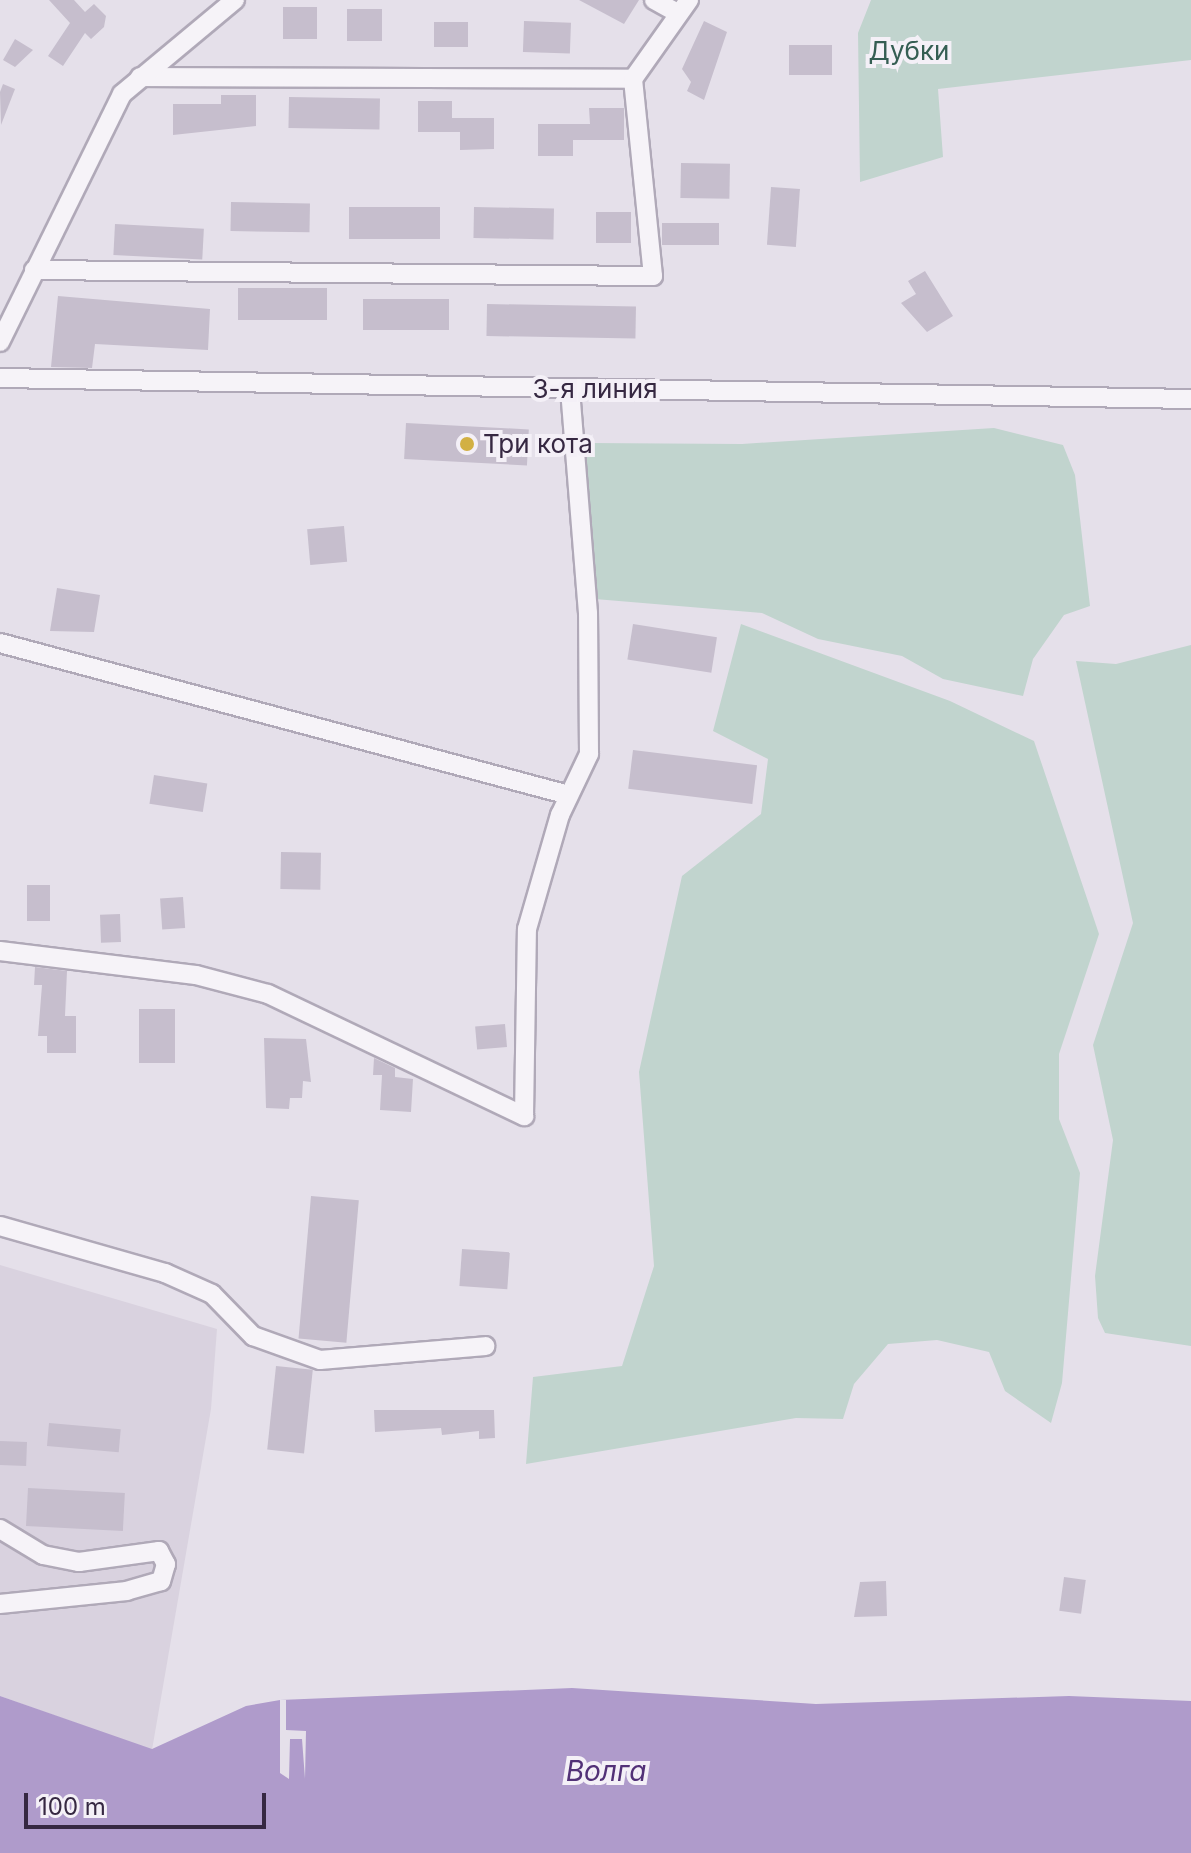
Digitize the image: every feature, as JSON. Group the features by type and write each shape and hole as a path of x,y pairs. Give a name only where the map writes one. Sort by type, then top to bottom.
{"street":[{"path":"0,342 122,94 235,0"},
{"path":"34,270 653,276 633,79 683,6 654,0"},
{"path":"140,77 633,79"},
{"name":"3-я линия","path":"0,378 1191,399"},
{"path":"0,951 196,975 268,994 524,1116 522,959 569,795 589,754 588,613 570,390"},
{"path":"0,643 569,795"},
{"path":"0,1226 165,1273 212,1294 253,1336 320,1360 485,1346"},
{"path":"0,1529 43,1555 79,1562 159,1551 166,1564 161,1581 127,1591 0,1604"}],"shaded area":[{"path":"0,1265 217,1329 211,1409 152,1750 0,1696"}],"green space":[{"name":"Дубки","path":"871,0 1191,0 1191,60 938,89 943,157 860,182 858,33"},
{"path":"994,428 1063,445 1075,475 1090,606 1064,615 1033,659 1023,696 943,679 902,656 818,639 762,613 595,599 584,480 589,443 742,444"},
{"path":"741,624 950,701 1034,741 1099,934 1059,1054 1059,1119 1080,1173 1062,1383 1051,1423 1005,1391 989,1352 937,1340 888,1344 854,1384 843,1419 796,1418 526,1464 533,1377 622,1366 654,1266 639,1072 682,876 761,814 768,759 713,731"},
{"path":"1191,645 1191,1346 1105,1333 1098,1318 1095,1276 1113,1140 1093,1045 1133,923 1076,661 1116,664"}],"water":[{"name":"Волга","path":"572,1688 816,1704 1069,1696 1191,1701 1191,1853 0,1853 0,1696 152,1749 246,1706 280,1700"}],"pier":[{"path":"280,1700 286,1700 286,1730 306,1731 305,1779 302,1739 290,1739 289,1779 280,1773"}],"building":[{"path":"49,0 74,0 85,12 94,4 106,16 104,27 91,39 85,33 63,66 48,56 70,23"},
{"path":"579,0 639,0 624,24"},
{"path":"283,7 317,7 317,39 283,39"},
{"path":"347,9 382,9 382,41 347,41"},
{"path":"524,21 571,23 570,54 523,52"},
{"path":"704,21 727,32 704,100 687,91 691,82 682,69"},
{"path":"434,22 468,22 468,47 434,47"},
{"path":"15,39 33,50 15,67 3,60"},
{"path":"789,45 832,45 832,75 789,75"},
{"path":"3,84 15,89 1,125 0,92"},
{"path":"221,95 256,95 256,126 173,135 173,104 221,104"},
{"path":"289,97 380,99 379,130 288,128"},
{"path":"418,101 452,101 452,118 494,118 494,149 460,150 460,132 418,132"},
{"path":"589,108 624,108 624,140 573,140 573,156 538,156 538,124 590,124"},
{"path":"681,163 730,164 729,199 680,198"},
{"path":"771,187 800,189 796,247 767,245"},
{"path":"231,202 310,203 309,232 230,231"},
{"path":"349,207 440,207 440,239 349,239"},
{"path":"474,207 554,208 553,239 473,238"},
{"path":"596,212 631,212 631,243 596,243"},
{"path":"662,223 719,223 719,245 662,245"},
{"path":"115,224 204,229 202,260 113,255"},
{"path":"925,271 953,316 927,332 901,303 916,294 908,281"},
{"path":"238,288 327,288 327,320 238,320"},
{"path":"58,296 210,309 208,350 95,344 92,368 51,367"},
{"path":"363,299 449,299 449,330 363,330"},
{"path":"487,304 636,307 635,339 486,336"},
{"name":"Три кота","path":"406,423 529,429 527,465 404,459"},
{"path":"344,526 347,562 310,565 307,529"},
{"path":"57,588 100,595 94,632 50,631"},
{"path":"633,624 717,637 711,673 627,660"},
{"path":"633,750 757,765 752,804 628,789"},
{"path":"154,775 207,783 203,812 149,804"},
{"path":"281,852 321,853 320,890 280,889"},
{"path":"27,885 50,885 50,921 27,921"},
{"path":"183,897 185,928 162,930 160,899"},
{"path":"120,914 121,942 101,943 100,915"},
{"path":"35,967 67,971 65,1016 76,1016 76,1053 47,1053 47,1036 38,1036 42,985 34,985"},
{"path":"139,1009 175,1009 175,1063 139,1063"},
{"path":"505,1024 507,1047 477,1050 475,1027"},
{"path":"264,1038 306,1039 311,1082 303,1081 302,1098 290,1098 289,1109 266,1108"},
{"path":"374,1058 395,1068 395,1077 413,1079 411,1112 380,1110 382,1075 373,1075"},
{"path":"311,1196 359,1200 346,1343 299,1338"},
{"path":"462,1249 510,1252 507,1289 459,1286"},
{"path":"276,1366 313,1370 304,1453 267,1450"},
{"path":"374,1410 494,1410 495,1438 479,1439 479,1431 442,1435 441,1428 375,1432"},
{"path":"49,1423 121,1429 119,1452 47,1446"},
{"path":"0,1441 27,1442 26,1466 0,1465"},
{"path":"28,1488 125,1493 123,1531 26,1526"},
{"path":"1064,1577 1086,1580 1081,1614 1059,1611"},
{"path":"886,1581 887,1616 854,1617 860,1582"}],"place":[{"name":"Три кота","path":"467,444"}]}
